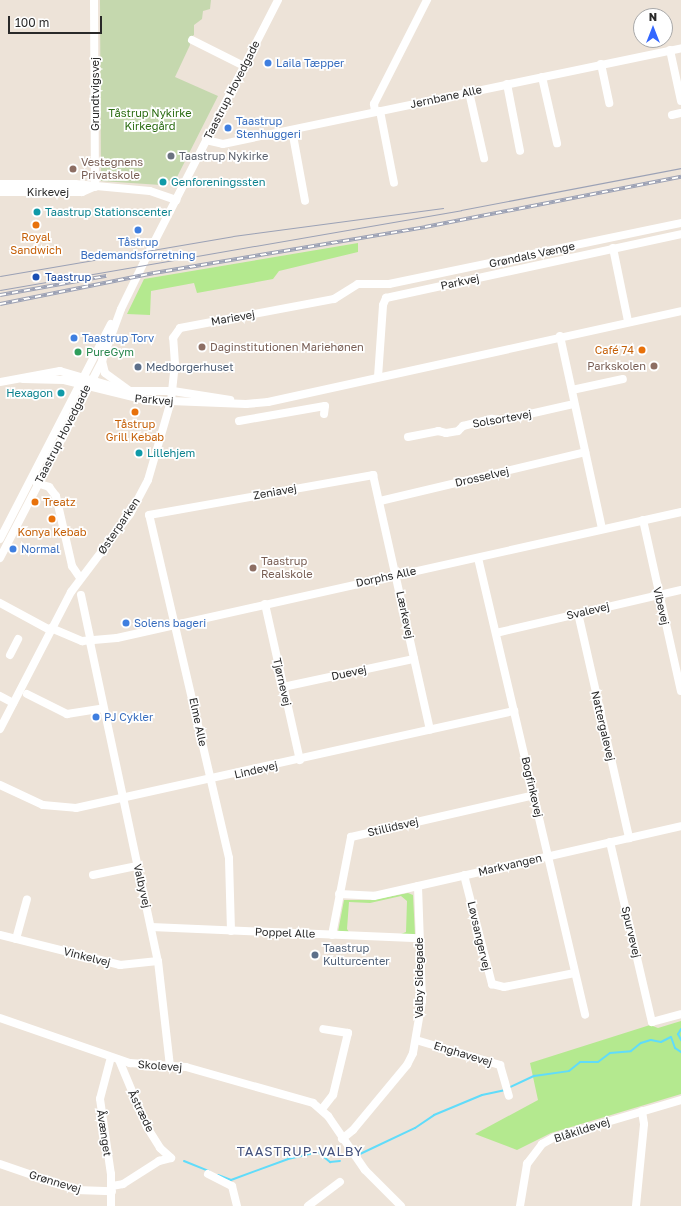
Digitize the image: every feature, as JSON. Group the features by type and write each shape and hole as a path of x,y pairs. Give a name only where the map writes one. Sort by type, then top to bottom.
{"street":[{"name":"Grundtvigsvej","path":"94,0 95,187"},
{"name":"Taastrup Hovedgade","path":"0,539 85,382 102,361 121,308 278,0"},
{"path":"394,183 374,104 427,0"},
{"path":"192,40 244,66"},
{"name":"Jernbane Alle","path":"206,140 221,145 681,48"},
{"path":"670,50 681,101"},
{"path":"601,64 609,103"},
{"path":"542,77 557,143"},
{"path":"507,84 520,151"},
{"path":"470,92 484,158"},
{"path":"672,115 681,113"},
{"path":"292,130 305,201"},
{"name":"Kirkevej","path":"0,184 95,187 150,191 176,200"},
{"name":"Kirkevej","path":"0,192 82,192 95,187"},
{"name":"Grøndals Vænge","path":"358,284 389,284 681,223"},
{"name":"Parkvej","path":"378,377 383,305 386,298 681,234"},
{"path":"613,248 628,321"},
{"name":"Marievej","path":"171,401 173,391 173,338 180,328 334,299 358,284"},
{"name":"Taastrup Hovedgade","path":"1,555 37,484 114,317 121,308"},
{"name":"Parkvej","path":"85,382 145,400 246,404 272,400 628,321 681,311"},
{"path":"560,336 602,528"},
{"name":"Parkvej","path":"102,361 105,373 130,391"},
{"path":"0,382 23,379 56,379 85,382"},
{"path":"572,390 622,379"},
{"name":"Parkvej","path":"85,382 130,391 173,391 233,400 272,400"},
{"path":"272,400 275,414"},
{"name":"Østerparken","path":"0,729 51,629 80,578 105,548 148,480 171,401"},
{"name":"Solsortevej","path":"408,437 438,431 446,433 458,431 463,426 492,419 503,420 574,404"},
{"path":"239,421 325,406 324,414"},
{"name":"Drosselvej","path":"380,501 585,452"},
{"name":"Zeniavej","path":"150,515 371,474 380,501"},
{"path":"37,484 53,490 64,529 72,566 80,578"},
{"name":"Lærkevej","path":"380,501 430,730"},
{"name":"Dorphs Alle","path":"0,603 51,629 72,638 90,642 176,625 397,574 478,558 602,528 681,512"},
{"name":"Elme Alle","path":"150,515 231,871 231,931"},
{"name":"Vibevej","path":"643,520 658,595 681,691"},
{"name":"Bogfinkevej","path":"478,558 585,1015"},
{"name":"Svalevej","path":"496,633 681,590"},
{"path":"81,595 90,642"},
{"name":"Tjørnevej","path":"265,604 300,760"},
{"name":"Nattergalevej","path":"578,613 629,838"},
{"path":"10,655 18,639"},
{"name":"Valbyvej","path":"90,642 158,961 170,1066"},
{"name":"Duevej","path":"283,687 414,660"},
{"path":"27,694 67,714 104,708"},
{"path":"0,696 13,703"},
{"name":"Lindevej","path":"0,785 43,806 55,808 76,808 211,780 514,711"},
{"name":"Stillidsvej","path":"332,935 338,894 349,841 355,835 534,795"},
{"name":"Markvangen","path":"338,894 374,896 681,826"},
{"name":"Spurvevej","path":"610,842 652,1022 681,1014"},
{"path":"92,875 137,866"},
{"name":"Løvsangervej","path":"464,875 489,980 492,984 504,987 575,973"},
{"name":"Valby Sidegade","path":"342,1139 353,1130 407,1065 416,1040 422,1001 418,886"},
{"path":"16,939 27,899"},
{"name":"Poppel Alle","path":"151,927 419,938"},
{"name":"Vinkelvej","path":"0,935 120,965 158,961"},
{"name":"Skolevej","path":"0,1018 120,1060 141,1065 186,1067 306,1100 322,1109 365,1170 401,1206"},
{"path":"322,1109 333,1095 348,1033 323,1029"},
{"name":"Enghavevej","path":"416,1040 500,1065 507,1092"},
{"name":"Åvænget","path":"111,1057 100,1099 112,1188 111,1206"},
{"name":"Åstræde","path":"112,1188 121,1185 159,1161 171,1158 160,1148 147,1127 120,1060"},
{"name":"Blåkildevej","path":"520,1206 527,1164 542,1144 553,1138 681,1100"},
{"path":"636,1206 644,1124 642,1111"},
{"name":"Grønnevej","path":"0,1164 76,1190 112,1188"},
{"path":"208,1174 232,1186 237,1206"},
{"path":"308,1206 340,1182"}],"green space":[{"name":"Tåstrup Nykirke Kirkegård","path":"100,0 211,0 210,9 203,11 202,19 194,25 194,35 189,38 190,45 175,77 218,96 175,181 163,180 161,185 101,181"},
{"path":"358,243 358,252 279,271 273,279 197,293 194,283 151,291 150,315 127,314 144,279"},
{"path":"408,893 413,895 415,935 401,934 406,932 407,901 401,896 370,903 349,902 347,929 349,932 338,932 344,900 372,900"},
{"path":"681,1021 681,1094 551,1133 517,1150 475,1134 538,1100 530,1063 650,1025 658,1028"}],"waterway":[{"path":"681,1029 678,1034 681,1040"},
{"path":"508,1088 534,1076 569,1071 580,1062 598,1062 610,1053 631,1051 641,1043 651,1040 661,1042 671,1037 675,1048 681,1052"},
{"path":"360,1154 415,1128 434,1115 482,1095 505,1090"},
{"path":"218,1175 231,1180 288,1159 318,1152 330,1162 340,1161"},
{"path":"184,1161 209,1171"}],"tram line":[{"path":"0,290 461,210 681,168"},
{"path":"0,276 233,236 443,208"}],"railway":[{"path":"0,304 154,273 425,227 681,177"},
{"path":"0,295 106,276"}],"place":[{"name":"Laila Tæpper","path":"268,63"},
{"name":"Taastrup Stenhuggeri","path":"228,128"},
{"name":"Taastrup Nykirke","path":"171,156"},
{"name":"Vestegnens Privatskole","path":"73,169"},
{"name":"Genforeningssten","path":"163,182"},
{"name":"Taastrup Stationscenter","path":"37,212"},
{"name":"Royal Sandwich","path":"36,225"},
{"name":"Tåstrup Bedemandsforretning","path":"138,230"},
{"name":"Taastrup","path":"36,277"},
{"name":"Taastrup Torv","path":"74,338"},
{"name":"Daginstitutionen Mariehønen","path":"202,347"},
{"name":"Café 74","path":"642,350"},
{"name":"PureGym","path":"78,352"},
{"name":"Parkskolen","path":"654,366"},
{"name":"Medborgerhuset","path":"138,367"},
{"name":"Hexagon","path":"61,393"},
{"name":"Tåstrup Grill Kebab","path":"135,412"},
{"name":"Lillehjem","path":"139,453"},
{"name":"Treatz","path":"35,502"},
{"name":"Konya Kebab","path":"52,519"},
{"name":"Normal","path":"13,549"},
{"name":"Taastrup Realskole","path":"253,568"},
{"name":"Solens bageri","path":"126,623"},
{"name":"PJ Cykler","path":"96,717"},
{"name":"Taastrup Kulturcenter","path":"315,955"}],"district":[{"name":"TAASTRUP-VALBY","path":"300,1151"}]}
